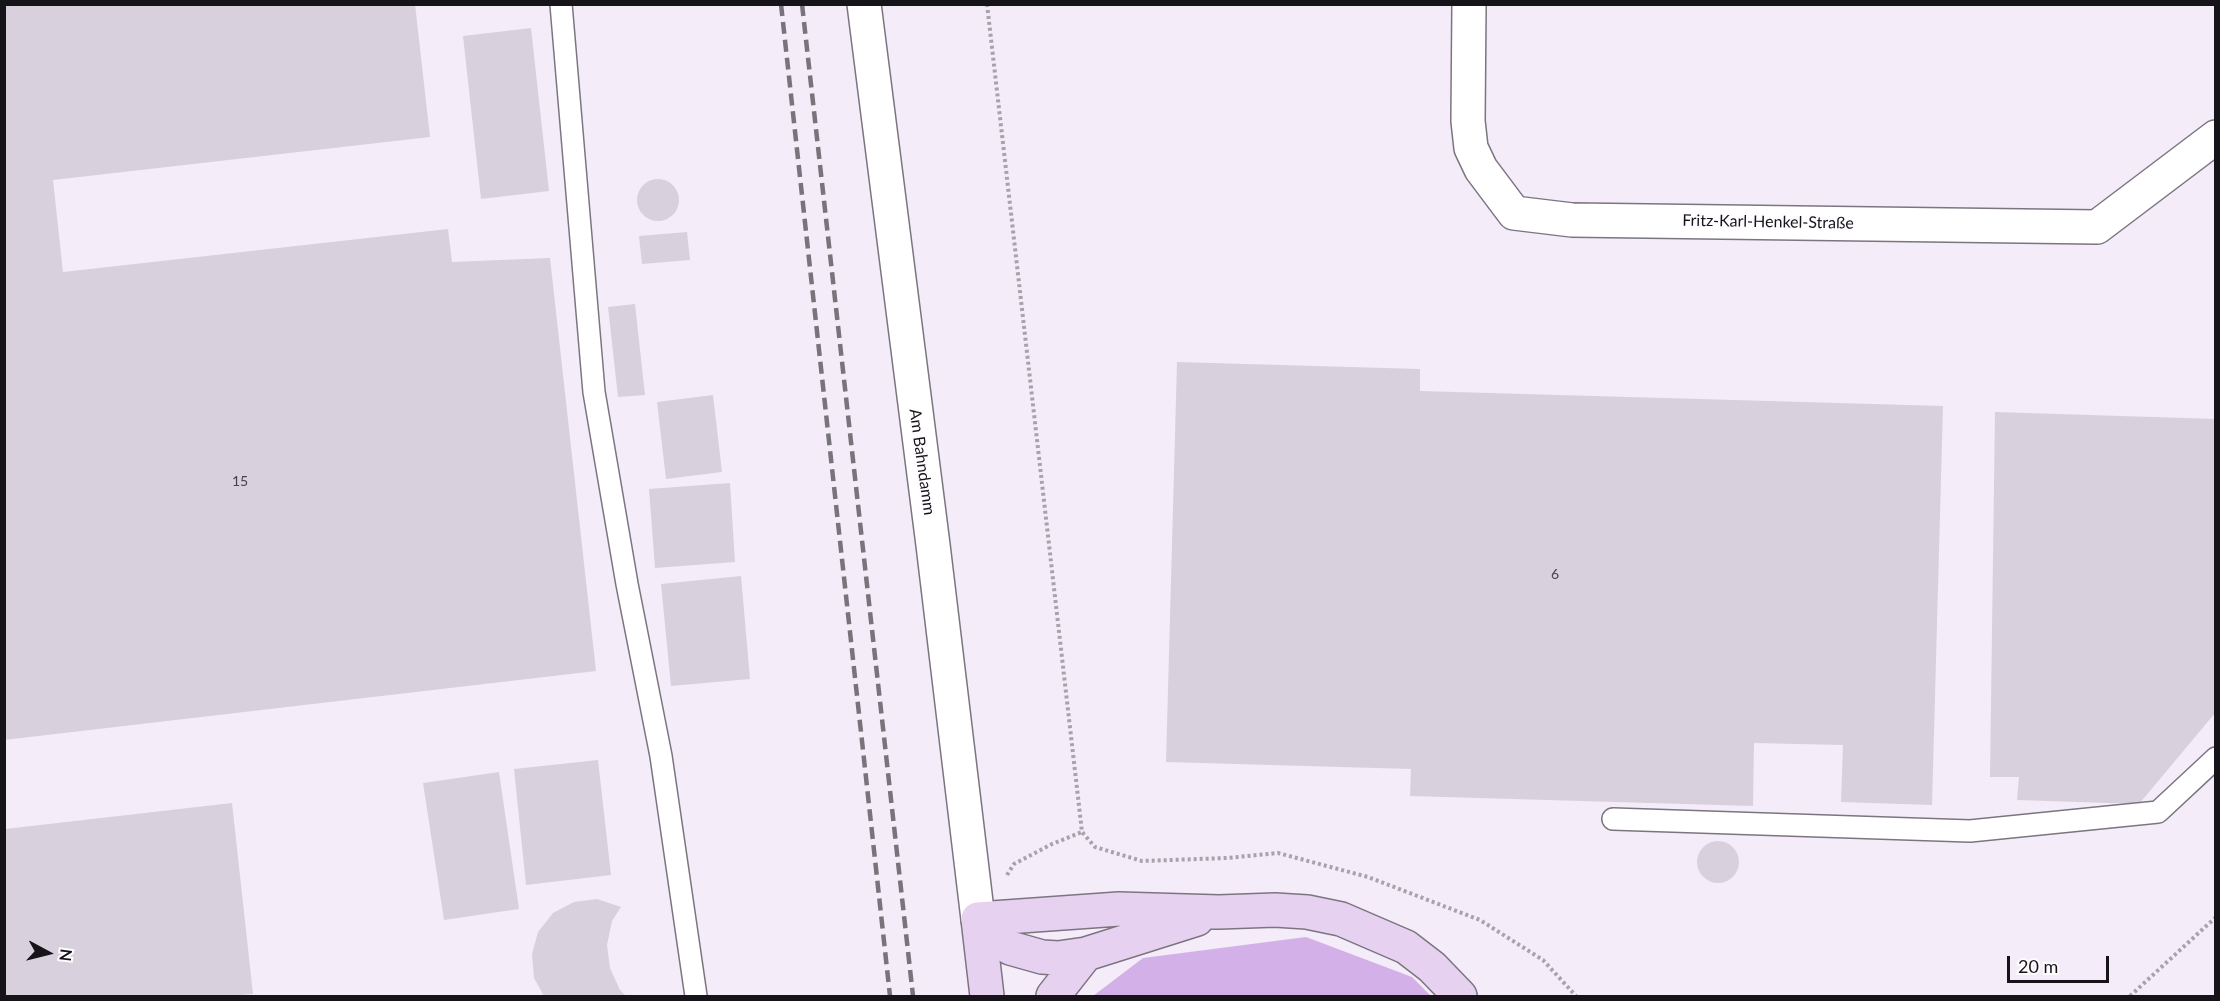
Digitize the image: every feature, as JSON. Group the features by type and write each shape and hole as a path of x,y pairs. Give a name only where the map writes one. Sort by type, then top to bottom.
{"street":[{"name":"Am Bahndamm","path":"864,4 978,919"},
{"name":"Fritz-Karl-Henkel-Straße","path":"1469,4 1468,121 1471,148 1481,169 1514,213 1572,220 2097,227 2216,137"},
{"path":"978,919 1119,909 1306,912 1341,919 1406,947 1432,967 1460,996"},
{"path":"978,919 1000,942 1022,952 1058,958 1086,954 1219,912"},
{"path":"978,919 987,996"},
{"path":"1053,996 1086,954"}],"lane":[{"path":"561,4 594,392 627,584 661,756 696,996"},
{"path":"1613,819 1970,831 2158,812 2216,758"}],"path":[{"path":"987,4 1082,832 1095,848"},
{"path":"978,919 1014,864 1052,844 1082,832"},
{"path":"2130,996 2216,917"}],"shaded area":[{"path":"1306,937 1412,977 1431,996 1093,996 1143,958"}],"building":[{"path":"4,4 415,4 430,137 53,180 63,272 448,229 452,262 550,258 596,671 4,740"},
{"path":"531,28 549,191 481,199 463,36"},
{"path":"658,179 673,185 679,200 673,215 658,221 643,215 637,200 643,185"},
{"path":"687,232 690,260 642,264 639,236"},
{"path":"635,304 645,395 618,397 608,307"},
{"path":"1177,362 1420,369 1420,391 1943,406 1932,805 1841,802 1843,745 1754,743 1753,806 1410,796 1411,769 1166,762"},
{"path":"713,395 722,472 666,479 657,402"},
{"path":"1995,412 2216,419 2216,712 2139,804 2017,800 2019,777 1990,777"},
{"path":"730,483 735,562 655,568 649,489"},
{"path":"741,576 750,679 671,686 661,584"},
{"path":"598,760 611,875 526,885 514,769"},
{"path":"499,772 519,909 444,920 423,783"},
{"path":"232,803 253,994 229,996 5,996 5,829"},
{"path":"1718,841 1733,847 1739,862 1733,877 1718,883 1703,877 1697,862 1703,847"},
{"path":"597,899 621,907 612,921 607,945 610,968 620,990 626,996 544,996 534,978 532,954 538,932 553,913 574,902"}],"railway":[{"path":"781,4 890,996"},
{"path":"802,4 913,996"}]}
